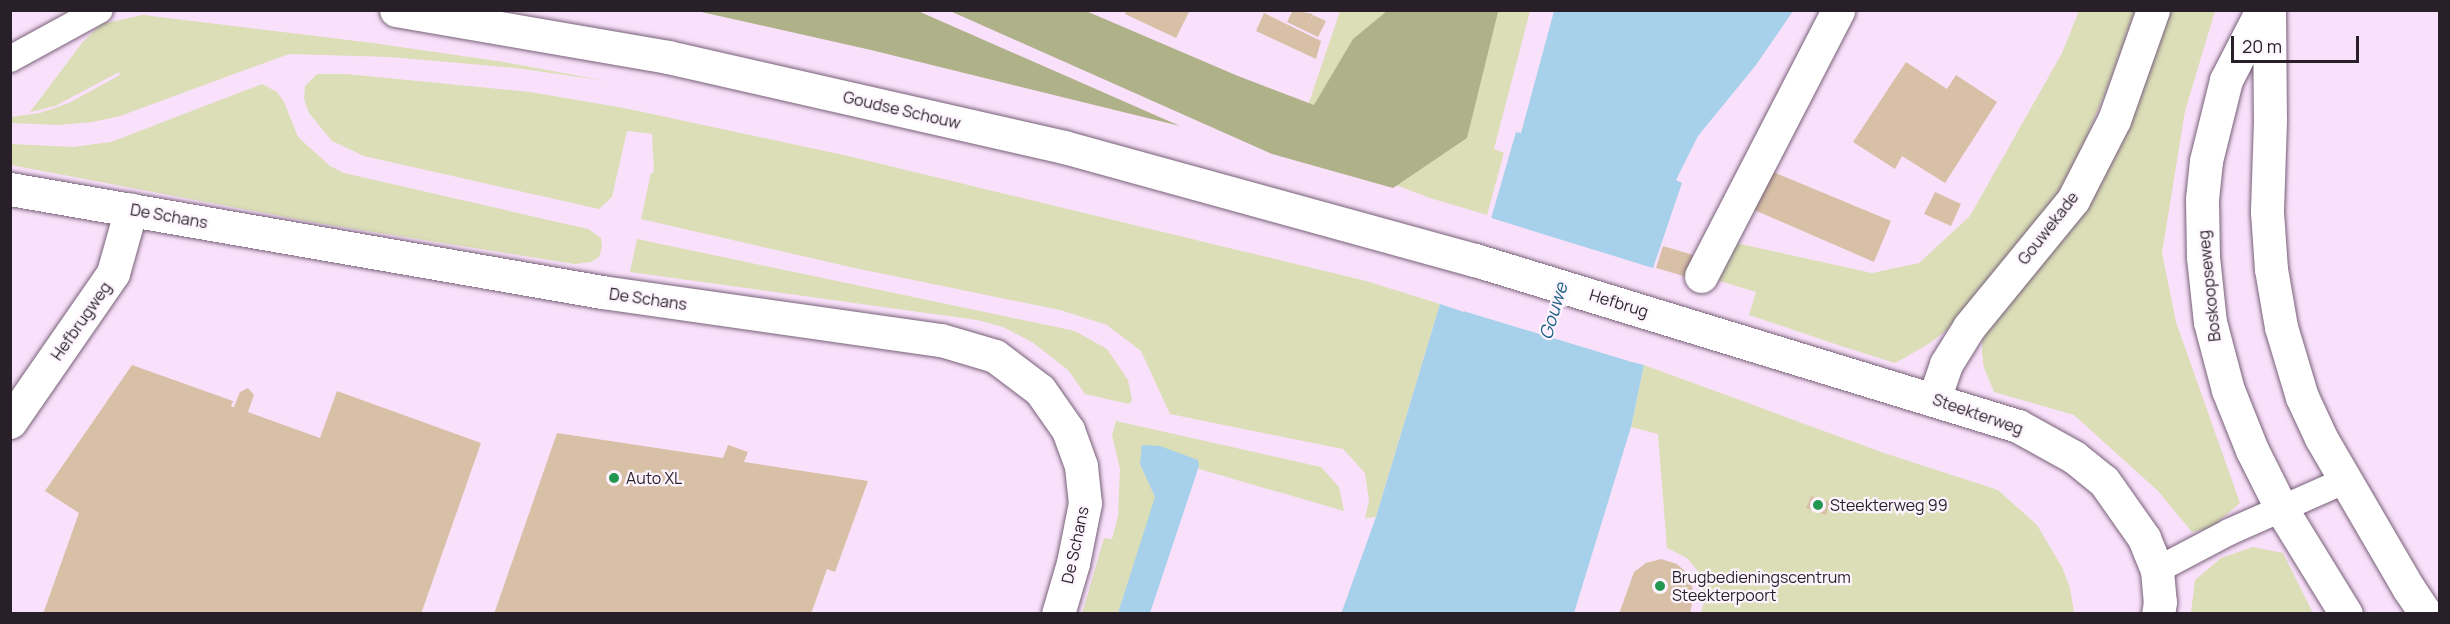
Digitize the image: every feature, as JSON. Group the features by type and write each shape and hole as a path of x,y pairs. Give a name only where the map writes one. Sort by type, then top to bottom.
{"main road":[{"name":"Goudse Schouw","path":"396,10 668,57 1064,147 1400,238"},
{"path":"1701,276 1838,10"},
{"name":"Gouwekade","path":"1934,399 1946,364 1969,327 1989,299 2073,200 2114,120 2153,10"},
{"name":"Boskoopseweg","path":"2262,10 2226,80 2213,125 2202,200 2203,257 2210,322 2217,357 2252,450 2282,510 2346,614"},
{"path":"2269,10 2270,120 2267,212 2271,269 2281,327 2302,397 2344,481 2426,614"},
{"name":"De Schans","path":"10,189 602,292 941,340 995,356 1040,390 1068,430 1081,466 1085,503 1073,563 1058,614"},
{"name":"Hefbrugweg","path":"10,422 113,273 131,209"},
{"name":"Hefbrug","path":"1400,238 1768,349"},
{"name":"Steekterweg","path":"1768,349 2019,426 2074,457 2104,481 2144,538 2157,570 2160,602 2158,614"}],"lane":[{"path":"10,58 100,10"},
{"path":"2157,570 2229,532 2344,481"}],"green space":[{"path":"697,11 918,11 1180,126 871,50"},
{"path":"950,11 1086,11 1238,76 1314,105 1353,39 1387,11 1498,12 1467,138 1393,188 1272,154"},
{"path":"1340,11 1530,11 1494,149 1504,153 1487,215 1430,198 1294,147"},
{"path":"2079,11 2135,11 2106,91 2072,172 2059,196 1986,284 1947,330 1927,345 1895,363 1749,315 1756,292 1713,279 1736,243 1872,273 1919,263 1970,216 2062,53"},
{"path":"2167,11 2215,11 2185,111 2162,253 2176,322 2240,503 2211,528 2192,532 2158,491 2074,415 1994,392 1984,368 1982,354 1982,342 1988,326 2114,149 2152,62"},
{"path":"143,15 373,43 504,62 606,81 516,68 390,57 289,54 120,116 93,122 59,125 11,123 11,117 40,113 69,103 120,75 119,72 55,106 30,112 82,43 101,24"},
{"path":"317,74 346,74 530,92 624,108 848,156 1366,281 1440,304 1376,517 1365,518 1369,501 1365,473 1343,449 1170,414 1141,351 1107,325 1060,310 850,267 641,219 651,173 654,172 652,134 627,131 612,197 599,209 364,156 332,141 309,113 304,99 305,86"},
{"path":"262,84 277,92 284,102 298,137 330,166 344,173 588,229 601,238 602,247 599,257 591,262 575,264 317,223 11,165 11,144 73,147 111,142"},
{"path":"637,239 1075,331 1107,349 1128,380 1132,400 1129,404 1085,394 1068,370 1032,342 1003,327 977,320 630,272"},
{"path":"1644,365 1884,453 1998,490 2037,525 2062,567 2070,588 2074,613 1701,613 1704,601 1701,575 1687,558 1667,548 1658,434 1631,427"},
{"path":"1116,421 1321,467 1339,487 1344,511 1199,469 1199,466 1140,464 1156,497 1118,613 1082,614 1104,538 1112,539 1118,516 1120,469 1112,435"},
{"path":"2253,547 2283,553 2313,613 2191,613 2195,580 2221,558"}],"water":[{"name":"Gouwe","path":"1554,11 1793,11 1756,65 1698,136 1676,180 1682,183 1652,271 1628,361 1644,365 1631,427 1574,613 1341,614 1376,517 1440,304 1464,312 1516,132 1521,133"},
{"path":"1142,445 1160,446 1198,460 1199,466 1150,613 1118,613 1155,497 1140,464"}],"pier":[{"path":"1488,217 1656,269 1632,362 1460,310"}],"building":[{"path":"1126,10 1190,10 1176,38 1125,14"},
{"path":"1293,10 1313,14 1306,28 1313,15 1326,21 1318,37 1287,22"},
{"path":"1264,13 1321,41 1316,59 1256,31"},
{"path":"1906,62 1947,89 1956,75 1997,102 1945,183 1902,156 1895,169 1853,142"},
{"path":"1771,171 1891,221 1874,262 1752,209"},
{"path":"1935,192 1961,204 1951,226 1924,214"},
{"path":"1663,246 1693,255 1687,277 1656,268"},
{"path":"132,365 233,401 231,407 234,407 240,392 248,388 254,395 248,412 320,438 337,391 481,443 421,614 43,614 79,513 45,491"},
{"path":"557,433 723,458 728,445 748,452 744,462 868,481 835,572 827,569 811,614 494,614"},
{"name":"Steekterweg 99","path":"1811,496 1830,502 1826,515 1806,508"},
{"name":"Brugbedieningscentrum Steekterpoort","path":"1661,559 1677,564 1689,575 1694,594 1690,614 1619,614 1634,572 1646,563"}],"place":[{"name":"Auto XL","path":"614,478"},
{"name":"Steekterweg 99","path":"1818,505"},
{"name":"Brugbedieningscentrum Steekterpoort","path":"1660,586"}]}
